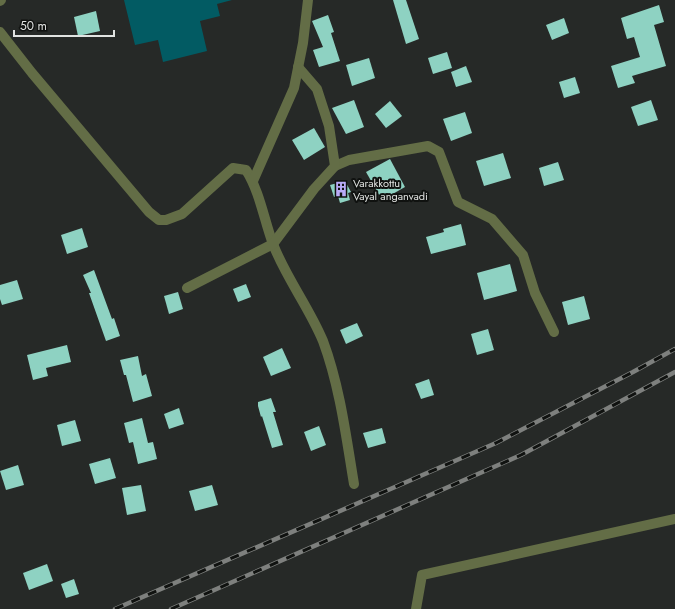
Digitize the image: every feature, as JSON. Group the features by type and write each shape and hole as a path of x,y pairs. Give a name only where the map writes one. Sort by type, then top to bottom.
{"street":[{"path":"253,181 294,88 303,43 308,0"},
{"path":"0,32 32,73 148,212 159,220 166,220 182,214 233,168 246,170 253,181 273,244 323,342 335,380 344,420 354,484"},
{"path":"298,67 317,89 328,126 335,166"},
{"path":"187,288 273,244 314,190 335,166 349,160 428,146 440,152 458,202 492,219 523,255 535,293 554,332"},
{"path":"416,609 422,575 675,519"}],"water":[{"path":"124,0 232,0 217,4 220,16 200,21 207,51 163,62 158,40 135,45"}],"building":[{"path":"393,0 406,0 419,39 406,44"},
{"path":"659,5 664,22 654,25 666,66 632,76 635,83 618,88 611,66 640,57 634,37 627,39 621,18"},
{"path":"96,11 100,31 78,36 74,17"},
{"path":"328,15 334,32 331,33 340,61 319,67 313,50 323,47 312,21"},
{"path":"564,18 569,33 552,40 546,25"},
{"path":"447,52 452,68 433,74 428,58"},
{"path":"369,58 375,78 352,86 346,65"},
{"path":"466,66 472,82 456,87 451,72"},
{"path":"575,77 580,93 564,98 559,82"},
{"path":"354,100 364,127 346,134 332,108"},
{"path":"651,100 658,120 638,126 631,107"},
{"path":"390,101 402,116 386,128 375,114"},
{"path":"465,112 472,133 451,141 443,119"},
{"path":"314,128 325,147 304,160 292,140"},
{"path":"503,153 511,178 484,186 476,161"},
{"path":"390,159 405,187 382,200 366,172"},
{"path":"558,162 564,180 544,186 539,168"},
{"name":"Varakkottu Vayal anganvadi","path":"345,181 351,192 348,193 350,200 340,203 338,196 334,197 330,185"},
{"path":"461,224 466,245 431,254 426,237 444,232 443,229"},
{"path":"82,228 88,247 67,254 61,235"},
{"path":"510,264 517,291 484,300 477,273"},
{"path":"94,270 112,319 114,318 120,336 106,341 89,293 91,293 83,275"},
{"path":"17,280 23,299 2,305 0,299 0,285"},
{"path":"246,284 251,297 238,302 233,289"},
{"path":"178,292 183,309 169,314 164,296"},
{"path":"584,296 590,319 568,325 562,302"},
{"path":"357,323 363,336 346,344 340,330"},
{"path":"488,329 494,350 477,355 471,334"},
{"path":"67,345 71,362 46,368 48,376 33,380 27,355"},
{"path":"282,348 291,368 271,376 263,357"},
{"path":"138,356 142,376 146,374 152,396 133,402 126,375 124,375 120,360"},
{"path":"429,379 434,395 421,399 415,384"},
{"path":"271,398 276,412 273,412 283,445 272,448 258,406 258,402"},
{"path":"179,408 184,424 169,429 164,414"},
{"path":"142,418 148,443 153,442 157,459 138,464 133,442 129,443 124,423"},
{"path":"75,420 81,441 62,446 57,425"},
{"path":"319,426 326,445 311,451 304,432"},
{"path":"382,428 386,443 368,448 363,433"},
{"path":"110,458 116,478 95,484 89,464"},
{"path":"18,465 24,485 6,490 0,471"},
{"path":"141,485 146,511 127,515 122,488"},
{"path":"212,485 218,505 195,511 189,491"},
{"path":"47,564 53,581 29,590 23,573"},
{"path":"74,579 79,594 66,598 61,584"}],"railway":[{"path":"115,609 496,443 675,349"},
{"path":"171,609 521,455 675,372"}],"place":[{"name":"Varakkottu Vayal anganvadi","path":"341,189"}]}
